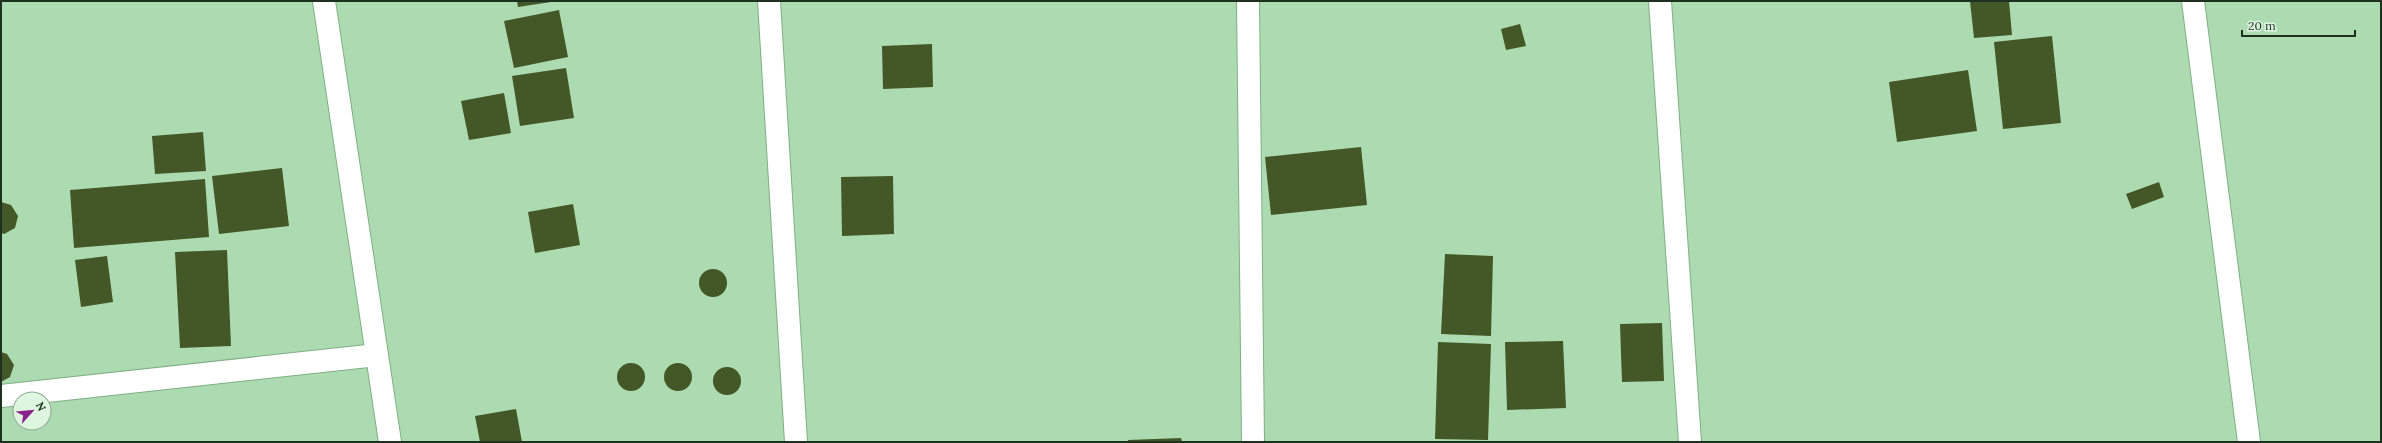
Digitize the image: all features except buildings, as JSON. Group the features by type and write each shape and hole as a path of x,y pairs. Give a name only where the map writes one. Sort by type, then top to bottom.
{"street":[{"path":"324,1 390,442"},
{"path":"769,1 796,442"},
{"path":"1248,1 1252,442"},
{"path":"1660,1 1690,442"},
{"path":"2193,1 2249,442"},
{"path":"1,396 377,355"}]}
